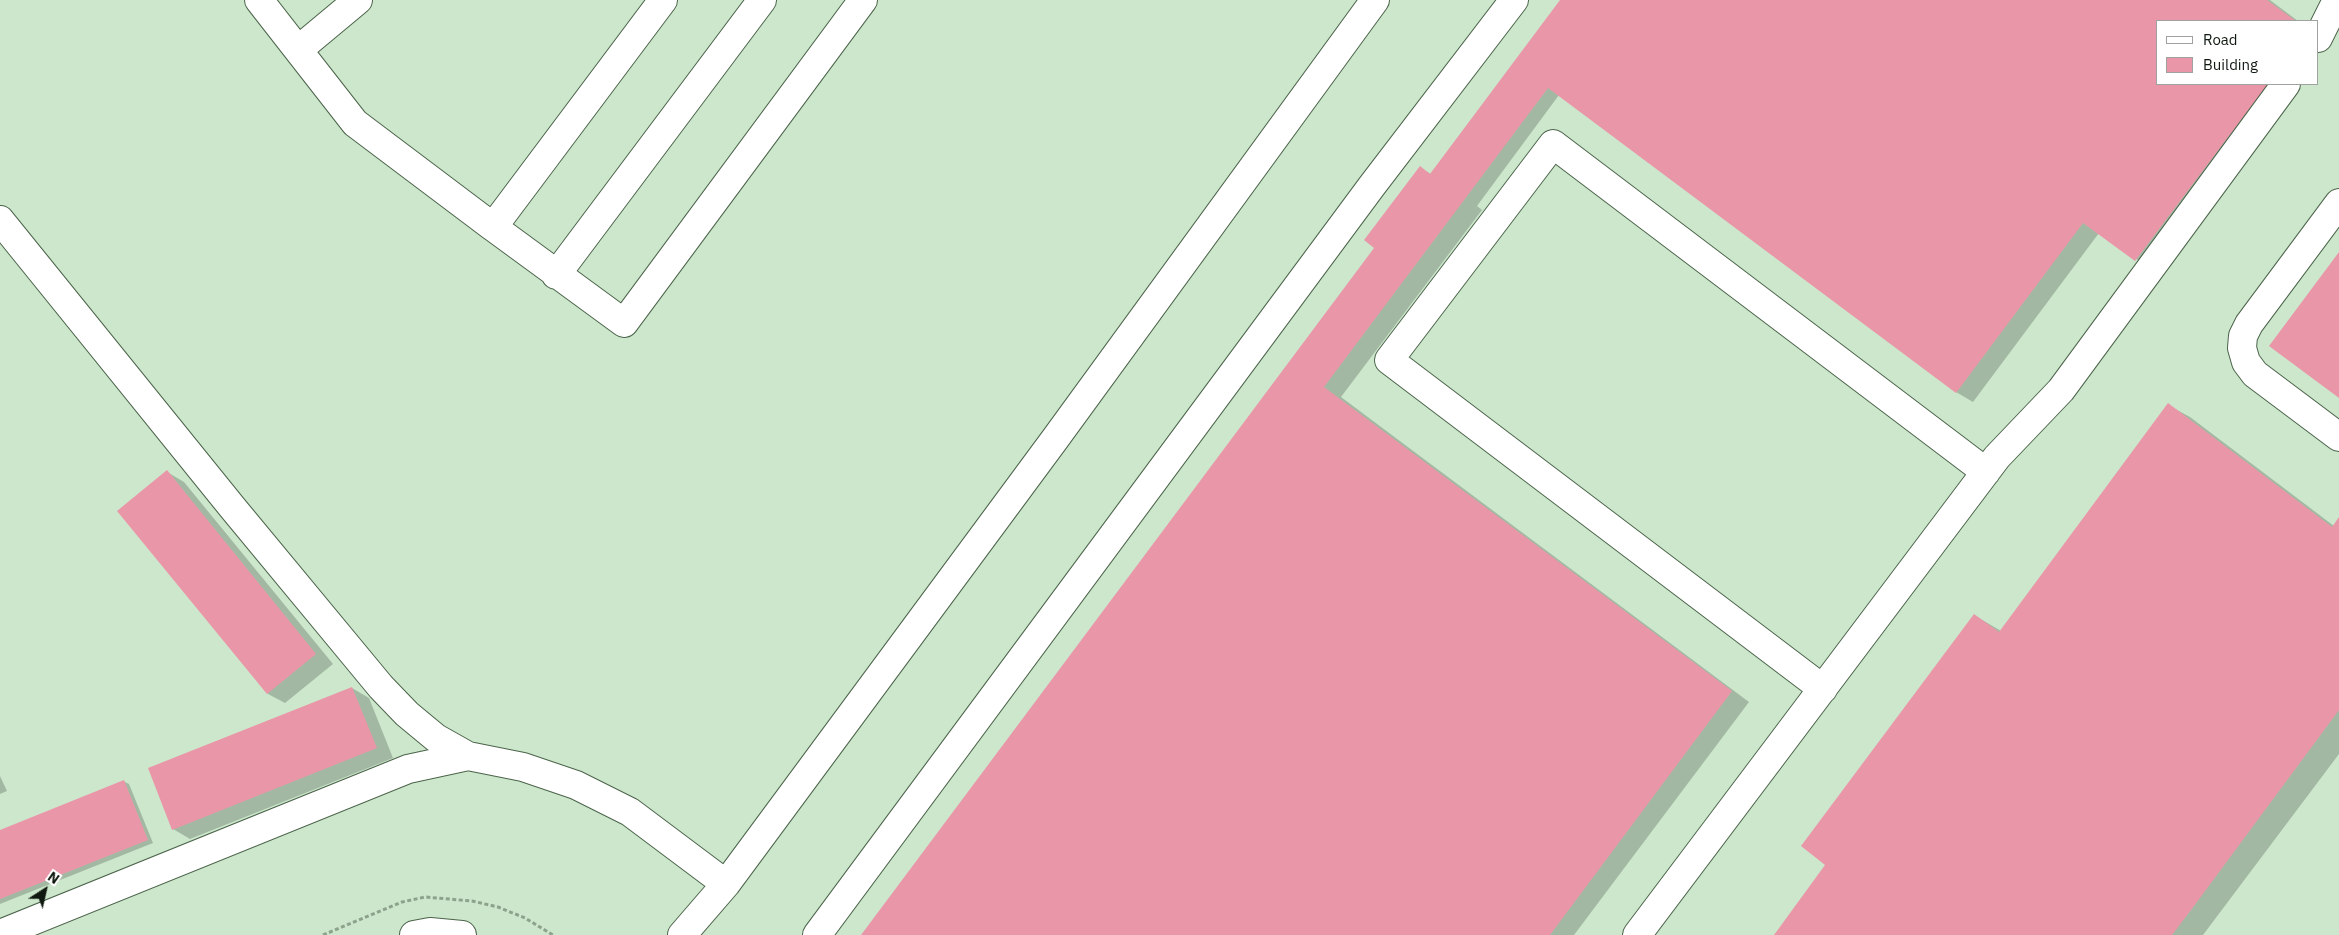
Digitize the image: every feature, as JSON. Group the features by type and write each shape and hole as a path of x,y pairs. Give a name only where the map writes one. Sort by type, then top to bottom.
{"street":[{"path":"259,0 356,124 556,275 624,323 863,0"},
{"path":"298,50 358,0"},
{"path":"492,226 663,0"},
{"path":"556,275 762,0"},
{"path":"682,935 726,884 1376,0"},
{"path":"817,935 1366,195 1514,0"},
{"path":"2319,36 2337,0"},
{"path":"1637,935 1997,457 2061,390 2285,85"},
{"path":"1822,689 1389,360 1553,144 1986,472"},
{"path":"2339,204 2249,324 2243,336 2242,348 2246,362 2255,374 2339,437"},
{"path":"0,220 381,687 407,714 436,738 468,756 523,767 576,785 630,812 726,884"},
{"path":"0,934 408,769 468,756"},
{"path":"414,935 430,932 462,935"}],"building":[{"path":"1560,0 2267,0 2295,20 2156,20 2156,85 2267,85 2135,261 2083,223 1956,393 1548,88 1324,387 1732,691 1550,935 861,935 1374,248 1364,240 1420,166 1430,174"},
{"path":"2339,252 2339,398 2269,346"},
{"path":"2168,403 2332,527 2339,517 2339,710 2194,906 2172,935 1774,935 1825,865 1801,846 1974,614 1999,632"},
{"path":"167,470 316,654 267,694 117,511"},
{"path":"352,687 377,748 172,830 148,768"},
{"path":"124,780 148,840 0,899 0,830"}]}
